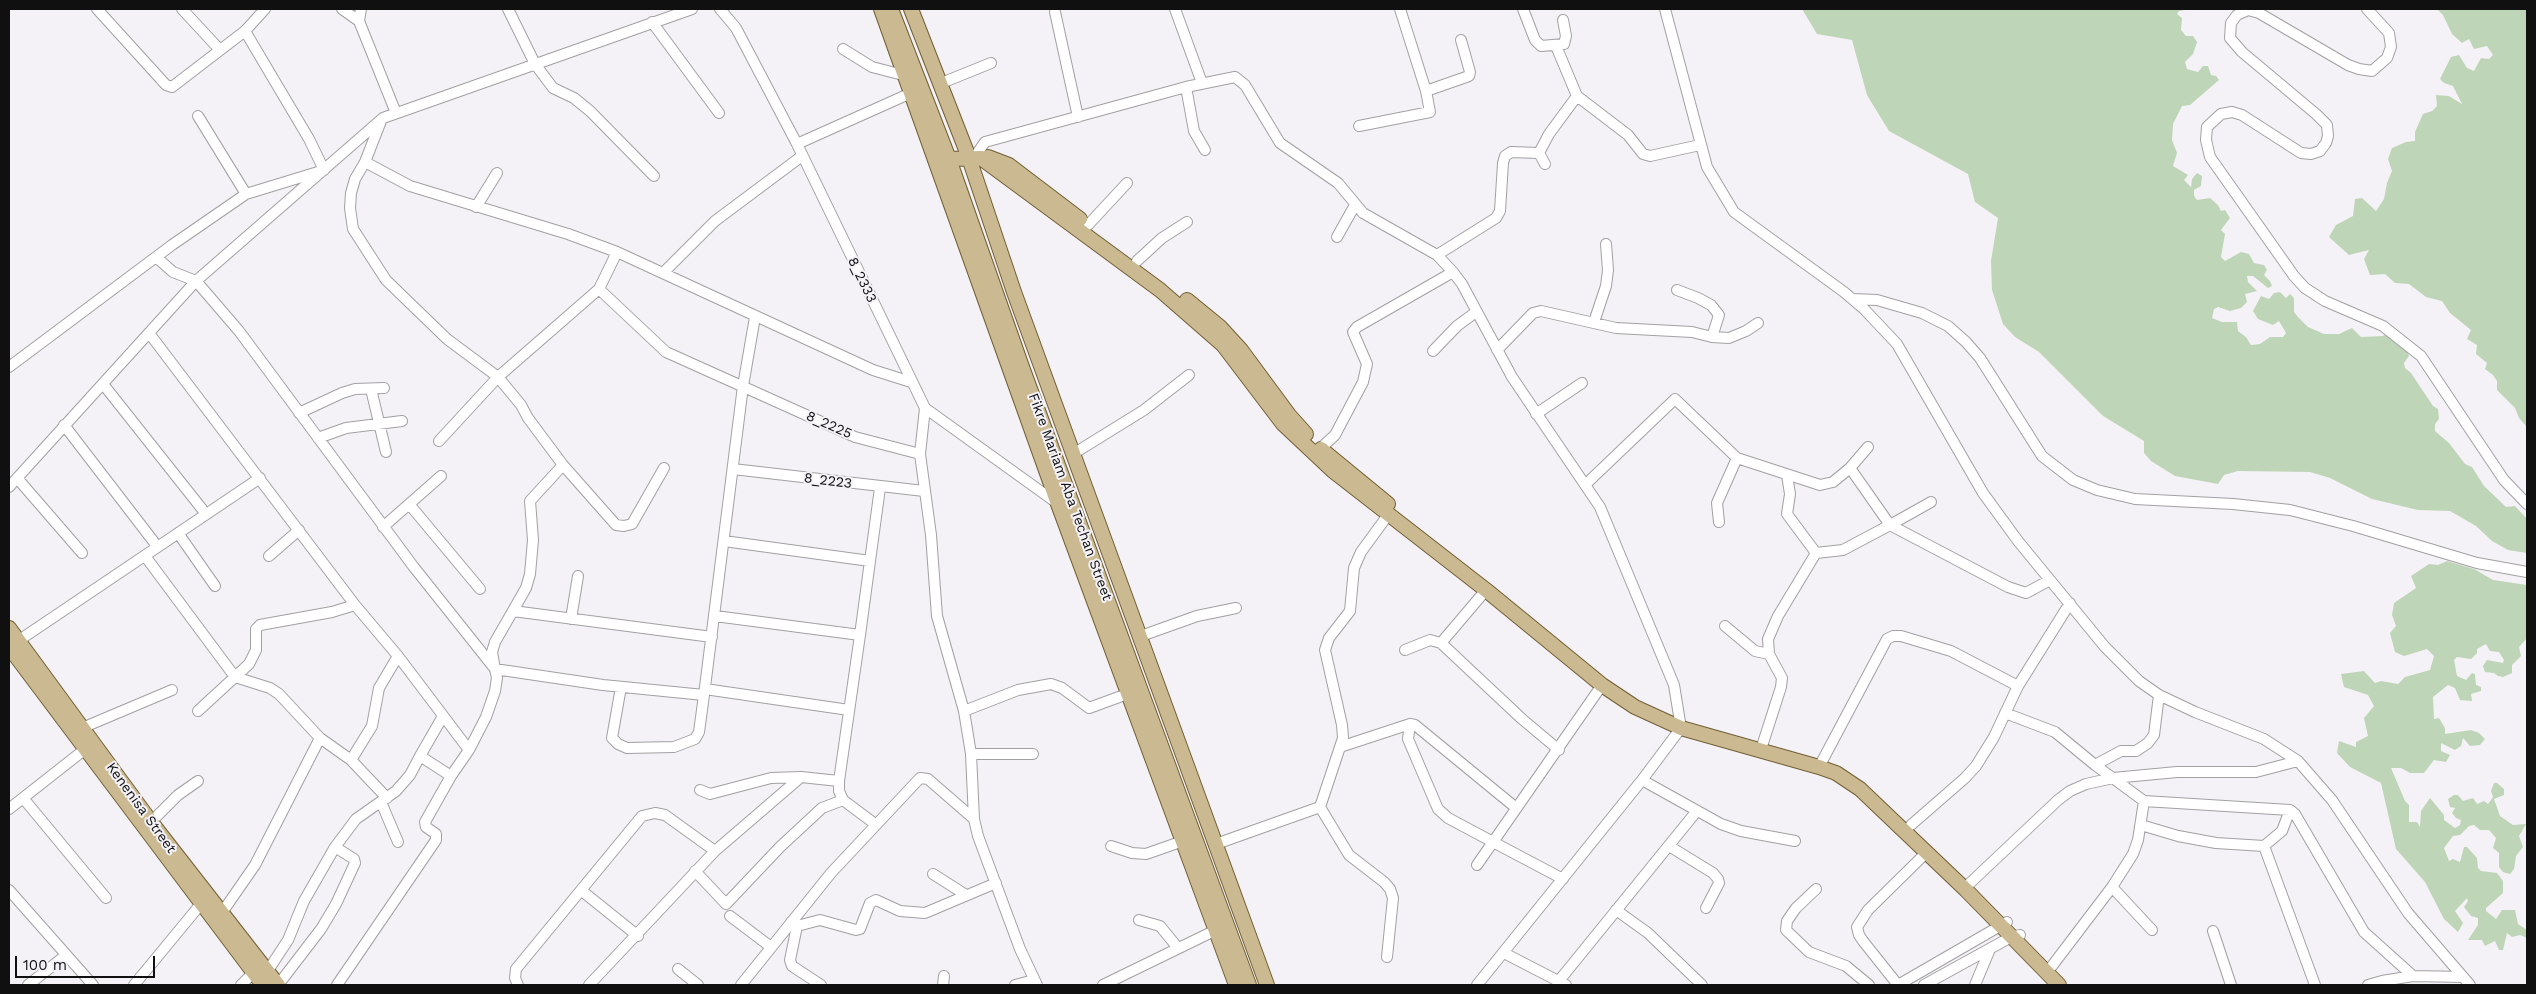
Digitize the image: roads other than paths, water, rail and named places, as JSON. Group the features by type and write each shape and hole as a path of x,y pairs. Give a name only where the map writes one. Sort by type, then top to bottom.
{"main road":[{"path":"881,9 903,75 1058,504 1130,693 1183,841 1222,930 1236,985"},
{"name":"Fikre Mariam Aba Techan Street","path":"891,9 950,159 1222,930 1249,985"},
{"name":"Fikre Mariam Aba Techan Street","path":"911,9 939,84 971,156 1073,454 1267,985"},
{"path":"950,159 971,156 994,163 1009,165 1137,261 1217,331 1283,424 1304,446 1388,516 1447,554 1486,590 1602,685 1635,706 1681,723 1821,763 1860,788 2004,924 2059,985"},
{"path":"994,163 1241,350 1289,415 1320,449 1447,554 1589,665 1628,693 1681,723 1763,743 1853,774 1911,825 1969,884 2004,924"},
{"name":"Kenenisa Street","path":"9,628 14,644 84,750 200,905 253,973 278,985"},
{"name":"Kenenisa Street","path":"14,644 82,728 221,914 265,979"},
{"path":"1222,930 1244,923"},
{"path":"2016,936 2052,966 2069,985"}],"street":[{"path":"97,9 166,85 172,87 245,31 265,9"},
{"path":"182,9 220,50"},
{"path":"342,9 359,21"},
{"path":"361,9 359,21 396,113"},
{"path":"508,9 535,64 553,88 574,98 590,111 654,176"},
{"path":"9,487 196,281 383,118 692,9"},
{"name":"8_2333","path":"720,9 736,28 797,144 925,408 1058,504"},
{"path":"1175,9 1202,83"},
{"path":"1523,9 1540,46 1556,46 1565,41 1563,20"},
{"path":"1665,9 1707,168 1734,212 1853,299 1897,344 1983,493 2050,580 2105,647 2139,681 2160,695 2195,712 2264,739 2298,761 2332,800 2408,913 2470,985"},
{"path":"2366,9 2389,33 2391,47 2387,58 2372,70 2359,70 2348,65 2259,13 2248,10 2237,14 2231,23 2230,38 2242,52 2316,114 2327,125 2328,136 2326,144 2320,150 2311,154 2301,153 2242,115 2232,112 2221,114 2207,127 2206,140 2210,156 2294,276 2305,288 2325,301 2383,326 2421,356 2504,480 2527,504"},
{"path":"1359,126 1427,113 1430,109 1403,10"},
{"path":"1055,12 1078,117"},
{"path":"652,22 720,113"},
{"path":"245,31 309,139 324,170"},
{"path":"1426,91 1469,76 1470,72 1461,40"},
{"path":"1556,46 1577,96 1628,135 1647,156 1700,144"},
{"path":"843,49 872,67 903,75"},
{"path":"939,84 991,63"},
{"path":"971,156 985,142 1186,87 1235,77 1242,81 1277,140 1338,183 1363,213 1437,255 1453,272 1462,284 1512,377 1586,484 1609,524 1674,685 1681,723 1642,780 1477,985"},
{"path":"1186,87 1194,131 1205,150"},
{"path":"797,144 911,93"},
{"path":"1539,154 1549,134 1577,96"},
{"path":"198,116 246,194"},
{"path":"383,118 365,162 355,179 350,208 353,228 368,255 386,280 406,302 447,340 498,377 521,405 531,422 563,465 616,525 632,524 664,468"},
{"path":"1437,255 1496,218 1500,211 1505,156 1511,152 1539,154"},
{"path":"1539,154 1546,164"},
{"path":"664,272 715,221 802,156"},
{"path":"365,162 410,186 568,234 617,252 664,272 873,370 911,382"},
{"path":"9,367 156,257 246,194 324,170"},
{"path":"476,207 497,173"},
{"path":"1088,226 1127,183"},
{"path":"1337,237 1355,205"},
{"path":"1137,261 1162,238 1187,222"},
{"path":"1594,322 1606,286 1608,270 1606,244"},
{"path":"439,441 498,377 599,289 617,252"},
{"path":"156,257 172,272 196,281 238,331 383,527 495,669 533,676 621,687 704,692 849,710"},
{"path":"1320,449 1335,435 1363,382 1366,364 1353,332 1357,327 1453,272"},
{"name":"8_2225","path":"599,289 666,352 855,437 920,454"},
{"path":"1677,290 1710,305 1718,316 1712,337"},
{"path":"1853,299 1877,300 1922,313 1948,326 1980,358 2042,456 2073,480 2097,490 2134,499 2233,504 2290,510 2353,526 2477,564 2527,572"},
{"path":"1497,350 1533,313 1541,311 1616,328 1692,332 1712,337 1729,338 1746,331 1758,323"},
{"path":"1433,351 1457,326 1476,312"},
{"path":"621,687 612,738 618,744 627,748 674,747 695,738 699,732 743,386 755,316"},
{"path":"149,333 355,605 398,656 469,750"},
{"path":"1073,454 1144,410 1189,375"},
{"path":"1536,414 1582,383"},
{"path":"103,384 206,514"},
{"path":"299,413 355,389 384,388"},
{"path":"371,389 386,452"},
{"path":"1586,484 1675,399 1737,458 1788,475 1827,485 1850,468 1868,447"},
{"path":"925,408 920,454 931,535 937,616 964,711 971,754 974,819 996,883 1036,983 1015,985"},
{"path":"318,438 333,431 379,422 402,421"},
{"path":"64,425 157,546"},
{"path":"1719,522 1717,502 1737,458"},
{"path":"337,985 436,840 436,834 426,827 425,822 451,776 469,750 486,717 498,678 492,652 495,642 526,588 533,559 530,501 563,465"},
{"path":"1850,468 1890,525 2008,587 2026,593 2050,580"},
{"name":"8_2223","path":"733,469 880,488 924,491"},
{"path":"1788,475 1790,494 1787,514 1816,552"},
{"path":"383,527 441,476"},
{"path":"17,478 82,553"},
{"path":"14,644 260,478"},
{"path":"875,824 843,800 839,791 839,781 880,488"},
{"path":"1816,552 1843,550 1931,502"},
{"path":"410,504 480,589"},
{"path":"1387,957 1393,898 1390,889 1384,882 1349,855 1320,807 1340,747 1342,726 1325,650 1329,638 1350,611 1354,568 1361,552 1388,516"},
{"path":"270,556 298,530"},
{"path":"178,534 215,586"},
{"path":"724,541 870,561"},
{"path":"1763,743 1782,687 1780,672 1769,654 1768,639 1771,630 1816,552"},
{"path":"145,556 235,677 270,688 279,694 320,738 351,760 384,800 398,842"},
{"path":"571,619 578,576"},
{"path":"1441,643 1486,590"},
{"path":"1911,825 1966,778 1976,766 2018,686 2070,603"},
{"path":"198,711 235,677 253,657 256,650 256,629 260,625 332,612 355,605"},
{"path":"1141,636 1197,616 1236,608"},
{"path":"513,611 712,637"},
{"path":"715,616 860,635"},
{"path":"1725,626 1756,651 1769,654"},
{"path":"1821,763 1887,639 1893,636 1951,651 2018,686"},
{"path":"1406,650 1430,640 1441,643 1522,719 1559,750"},
{"path":"351,760 372,726 378,688 398,656"},
{"path":"964,711 1018,690 1051,684 1062,688 1089,708 1130,693"},
{"path":"1477,865 1515,807 1559,750 1602,685"},
{"path":"82,728 172,690"},
{"path":"2095,765 2122,751 2136,750 2148,743 2154,735 2160,695"},
{"path":"2005,713 2055,732 2112,778 2144,800 2290,810 2295,814 2364,932 2413,976"},
{"path":"265,979 288,940 304,901 335,847 356,819 403,784 443,716"},
{"path":"1340,747 1410,724 1415,726 1515,807"},
{"path":"1410,724 1408,738 1438,809 1448,818 1563,878"},
{"path":"221,914 255,865 320,738"},
{"path":"9,809 84,750"},
{"path":"971,754 1033,754"},
{"path":"420,756 451,776"},
{"path":"1969,884 2070,791 2094,782 2112,778 2177,772 2256,772 2298,761"},
{"path":"700,790 710,794 771,778 801,777 839,781"},
{"path":"589,985 638,936 715,851 801,777"},
{"path":"740,985 771,947 794,924 831,873 913,783 924,777 952,798 974,819"},
{"path":"1642,780 1696,812 1721,824 1741,831 1795,841"},
{"path":"151,822 178,795 198,782"},
{"path":"23,798 106,898"},
{"path":"696,871 726,904 780,847 822,808 843,800"},
{"path":"2052,966 2112,887 2133,854 2141,825 2144,800"},
{"path":"1216,844 1320,807"},
{"path":"2141,825 2178,836 2207,841 2264,846 2282,831 2290,810"},
{"path":"518,985 515,978 516,969 642,816 655,812 670,818 715,851"},
{"path":"1504,953 1562,983 1616,910 1696,812"},
{"path":"1111,846 1132,853 1146,854 1183,841"},
{"path":"1669,846 1713,873 1718,879 1719,883 1706,908"},
{"path":"2264,846 2315,985"},
{"path":"278,985 321,929 336,904 355,863 354,859 335,847"},
{"path":"1927,852 1868,910 1857,928 1859,935 1898,985 2004,924"},
{"path":"933,874 966,895"},
{"path":"794,924 820,920 856,930 860,929 870,903 876,900 900,911 925,913 996,883"},
{"path":"2112,887 2152,930"},
{"path":"1816,889 1796,908 1787,921 1786,930 1810,952 1846,966 1870,985"},
{"path":"9,890 65,956 93,985"},
{"path":"582,891 638,936"},
{"path":"134,985 200,905"},
{"path":"1616,910 1648,933 1702,985"},
{"path":"730,916 771,947"},
{"path":"1139,920 1160,926 1178,948"},
{"path":"794,924 790,960 792,966 821,985"},
{"path":"1103,985 1178,948 1222,930"},
{"path":"2213,931 2231,985"},
{"path":"1924,985 2016,936"},
{"path":"1976,985 1990,949"},
{"path":"28,985 65,956"},
{"path":"678,969 698,985"},
{"path":"241,985 253,973"},
{"path":"2368,985 2413,976 2462,977"},
{"path":"2428,977 2437,985"}]}
